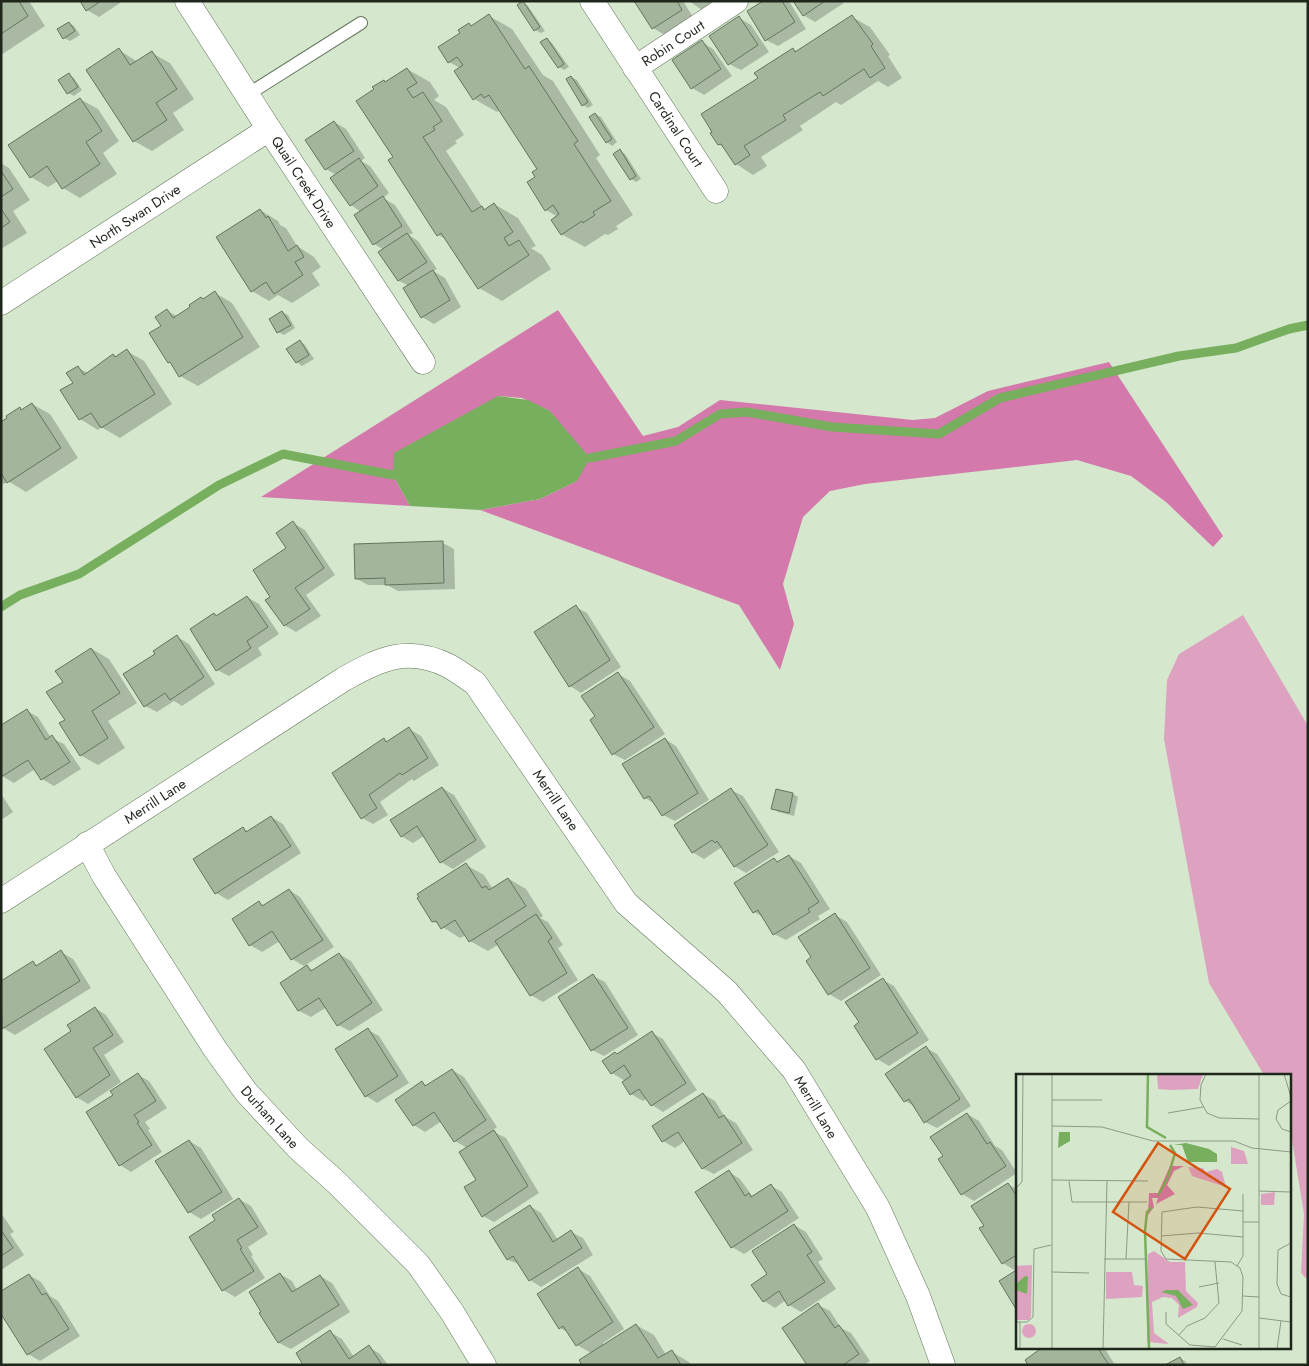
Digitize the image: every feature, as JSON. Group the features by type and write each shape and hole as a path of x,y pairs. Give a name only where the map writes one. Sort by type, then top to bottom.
{"street":[{"name":"Quail Creek Drive","path":"187,1 423,362"},
{"name":"Cardinal Court","path":"592,1 716,191"},
{"name":"Robin Court","path":"635,68 736,1"},
{"name":"North Swan Drive","path":"1,303 269,129"},
{"name":"Merrill Lane","path":"1,901 344,678 371,664 397,656 422,656 449,666 475,683 626,903 727,992 794,1070 878,1208 918,1296 943,1365"},
{"name":"Durham Lane","path":"87,844 104,876 214,1049 246,1092 298,1148 418,1264 452,1312 484,1365"}],"lane":[{"path":"247,95 361,23"}],"shaded area":[{"path":"558,310 643,436 678,427 720,400 913,420 935,418 988,391 1109,362 1223,536 1213,547 1166,502 1131,476 1077,460 865,484 830,491 803,517 783,584 794,624 780,670 739,605 480,510 540,499 577,481 550,411 522,398 498,396 393,475 410,506 261,497"},
{"path":"498,396 528,400 550,411 590,458 577,481 540,499 480,510 410,506 393,475 394,453"},
{"path":"1243,615 1308,726 1308,1280 1301,1273 1304,1214 1292,1140 1292,1074 1263,1074 1209,983 1164,739 1167,680 1179,654"}],"building":[{"path":"1,1 19,1 28,16 1,34"},
{"path":"80,1 101,1 86,11"},
{"path":"523,1 540,27 534,31 517,5"},
{"path":"634,1 677,1 682,10 652,29"},
{"path":"763,1 782,1 795,22 765,41 747,11"},
{"path":"793,1 825,1 803,16"},
{"path":"489,14 525,69 529,66 578,141 574,144 611,201 593,212 595,215 561,235 551,220 559,214 553,205 545,211 527,182 535,177 532,172 537,169 489,95 484,98 481,94 473,100 454,71 463,65 457,57 448,63 438,47 460,33 458,30 469,23 471,26"},
{"path":"852,15 873,44 871,46 885,68 870,78 864,69 823,96 820,92 783,115 786,120 744,146 750,155 735,165 721,144 718,145 710,133 712,132 701,114 758,78 754,73 793,48 795,52"},
{"path":"739,16 758,45 728,65 709,36"},
{"path":"69,22 75,31 63,39 57,29"},
{"path":"547,38 564,64 558,68 540,42"},
{"path":"702,40 721,69 691,89 672,60"},
{"path":"119,48 130,65 152,51 177,89 156,103 167,120 133,142 86,70"},
{"path":"407,68 417,83 407,89 413,98 423,92 442,121 433,127 435,130 423,137 472,212 482,206 484,210 494,203 513,232 504,238 509,246 519,240 529,255 478,289 441,233 437,236 388,160 393,157 356,101 374,89 372,87 384,80 385,82"},
{"path":"69,73 78,87 67,94 58,80"},
{"path":"571,76 588,102 582,106 566,79"},
{"path":"80,98 102,131 86,142 100,164 62,189 47,166 30,178 8,145"},
{"path":"595,113 612,139 606,143 589,117"},
{"path":"334,121 354,151 325,170 305,140"},
{"path":"620,149 636,176 630,180 613,154"},
{"path":"359,158 378,186 350,206 330,178"},
{"path":"1,171 13,189 1,197"},
{"path":"383,196 402,226 373,245 354,215"},
{"path":"1,209 10,222 1,228"},
{"path":"260,209 266,218 268,216 288,251 297,245 304,257 295,262 303,275 274,294 266,282 251,292 216,237"},
{"path":"407,233 427,262 398,281 378,252"},
{"path":"433,270 450,300 421,318 403,288"},
{"path":"215,291 243,337 179,377 149,333 161,326 155,317 167,309 173,318 201,297 203,299"},
{"path":"282,311 291,325 277,333 269,319"},
{"path":"300,340 309,355 296,363 286,349"},
{"path":"127,349 155,394 101,428 91,413 79,420 60,390 73,383 66,373 78,366 84,375 113,354 115,357"},
{"path":"32,403 61,448 7,483 1,473 1,422 7,418 6,416 20,407 21,410"},
{"path":"293,521 324,568 295,588 310,609 284,626 265,600 270,597 253,570 286,548 276,533"},
{"path":"443,541 444,583 385,585 385,578 355,579 354,544"},
{"path":"247,596 268,627 247,641 251,648 216,671 190,629 214,613 216,616"},
{"path":"576,605 610,660 569,687 534,632"},
{"path":"177,635 204,677 170,700 165,693 144,707 123,674 155,654 153,651"},
{"path":"91,648 120,693 92,711 108,738 80,756 59,723 65,720 46,692 63,682 55,671"},
{"path":"618,672 654,727 612,755 590,720 595,716 581,696"},
{"path":"27,709 46,740 52,735 70,762 41,780 28,760 1,777 1,725"},
{"path":"409,727 428,758 402,775 400,773 369,795 377,808 361,819 332,773 384,738 386,742"},
{"path":"665,738 698,793 662,816 649,796 644,799 622,764"},
{"path":"442,787 476,840 440,863 417,826 401,837 390,820"},
{"path":"731,788 768,845 734,867 717,841 715,843 712,840 692,853 674,825"},
{"path":"776,789 793,793 789,813 771,809"},
{"path":"271,816 291,846 215,894 193,859 243,827 246,832"},
{"path":"789,855 819,902 808,909 810,912 773,935 758,910 753,913 734,883 774,858 777,862"},
{"path":"466,863 482,888 486,886 489,890 508,878 526,906 469,942 455,920 441,929 436,921 432,922 417,898 419,897 417,894"},
{"path":"289,889 323,940 291,960 272,931 249,946 232,919 259,901 262,906"},
{"path":"835,913 870,968 828,995 806,961 811,957 798,937"},
{"path":"536,914 552,938 548,941 567,973 530,996 495,941"},
{"path":"61,950 80,981 2,1029 1,981 33,961 36,966"},
{"path":"339,953 372,1003 337,1026 319,998 298,1011 280,983 307,965 311,971"},
{"path":"593,974 628,1028 591,1051 558,997"},
{"path":"883,978 918,1033 876,1060 854,1026 859,1022 845,1002"},
{"path":"95,1007 113,1035 93,1048 110,1075 76,1098 44,1049 71,1031 67,1025"},
{"path":"368,1028 398,1076 365,1097 335,1049"},
{"path":"652,1031 686,1083 651,1106 639,1089 630,1095 622,1082 631,1076 624,1065 611,1074 602,1061 615,1052 617,1054"},
{"path":"926,1046 960,1099 924,1123 909,1099 904,1102 885,1074"},
{"path":"452,1069 486,1120 454,1142 434,1112 413,1126 395,1100 422,1081 425,1086"},
{"path":"138,1073 156,1101 134,1115 139,1122 137,1123 152,1145 119,1166 86,1112 113,1095 110,1091"},
{"path":"703,1093 719,1118 724,1115 742,1143 702,1169 678,1132 662,1142 652,1126"},
{"path":"967,1113 987,1144 990,1142 1006,1166 961,1195 938,1159 943,1156 930,1137"},
{"path":"494,1130 528,1186 482,1217 464,1187 476,1180 459,1152"},
{"path":"189,1140 222,1192 188,1213 155,1161"},
{"path":"729,1170 745,1196 749,1193 751,1197 771,1184 788,1211 731,1248 695,1192"},
{"path":"1008,1183 1016,1195 1016,1255 1002,1264 979,1228 984,1226 971,1206"},
{"path":"239,1198 258,1227 237,1240 242,1248 240,1249 254,1271 222,1291 189,1237 215,1220 212,1215"},
{"path":"530,1205 553,1242 571,1230 582,1248 529,1281 513,1256 507,1260 489,1231"},
{"path":"794,1224 812,1252 807,1255 825,1282 788,1306 779,1291 763,1302 751,1285 767,1274 752,1251"},
{"path":"1,1230 13,1248 1,1256"},
{"path":"578,1267 613,1322 576,1346 563,1326 559,1329 537,1294"},
{"path":"1016,1270 1016,1309 999,1281"},
{"path":"280,1273 292,1292 320,1275 339,1305 278,1343 259,1313 261,1312 249,1292"},
{"path":"29,1274 42,1295 46,1293 69,1329 27,1355 1,1314 1,1291"},
{"path":"818,1303 835,1328 839,1325 859,1354 843,1365 807,1365 782,1328"},
{"path":"636,1324 658,1358 672,1350 681,1365 582,1365 579,1360"},
{"path":"330,1330 349,1359 369,1345 382,1365 303,1365 296,1353"},
{"path":"1042,1348 1098,1348 1109,1365 1028,1365 1025,1360"},
{"path":"1180,1357 1184,1365 1165,1365"}],"waterway":[{"path":"590,458 676,441 720,414 747,412 832,427 939,434 1000,398 1179,356 1236,348 1289,329 1308,325"},
{"path":"1,607 20,595 79,574 219,485 283,454 393,475"}]}
